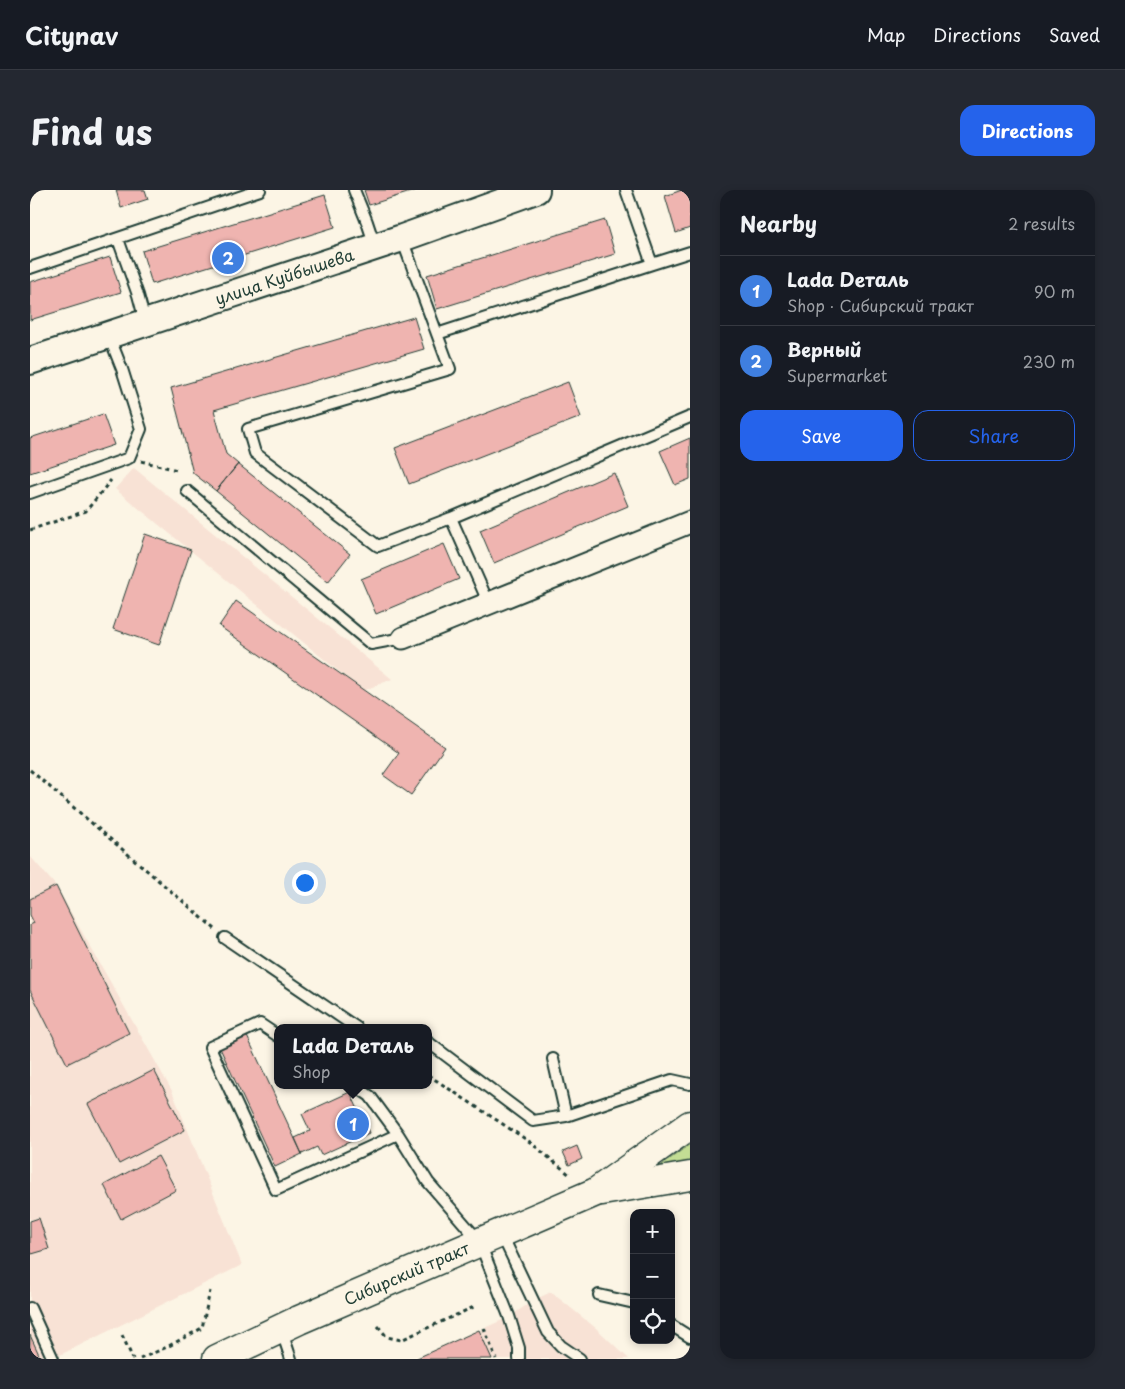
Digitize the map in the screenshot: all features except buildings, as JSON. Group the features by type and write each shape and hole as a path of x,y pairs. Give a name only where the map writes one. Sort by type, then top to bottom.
{"main road":[{"name":"Сибирский тракт","path":"232,1356 299,1320 596,1192 690,1125"},
{"name":"Сибирский тракт","path":"596,1192 690,1176"}],"street":[{"name":"улица Куйбышева","path":"30,361 402,238 536,190"},
{"path":"403,638 690,522"}],"lane":[{"path":"30,268 260,190"},
{"path":"354,190 368,222 375,246"},
{"path":"626,190 652,264"},
{"path":"402,238 450,369 248,429 255,453 378,546 452,518 690,417"},
{"path":"118,239 146,322"},
{"path":"437,334 690,252"},
{"path":"30,493 129,458 140,429 122,369 108,334"},
{"path":"187,491 371,644 403,638"},
{"path":"452,518 490,604"},
{"path":"225,938 351,1024"},
{"path":"274,1033 260,1024 210,1047 276,1190 398,1134"},
{"path":"432,1045 533,1121 566,1116 672,1080 690,1084"},
{"path":"554,1059 566,1116"},
{"path":"360,1089 370,1096 398,1134 428,1182 490,1237 548,1332 561,1346 580,1359"},
{"path":"490,1237 494,1277 519,1348 519,1359"},
{"path":"600,1295 630,1302"},
{"path":"30,1308 53,1359"},
{"path":"675,1328 690,1337"},
{"path":"280,1329 291,1359"}],"path":[{"path":"30,530 86,512 129,458 177,470"},
{"path":"30,770 225,938"},
{"path":"432,1078 530,1142 570,1175"},
{"path":"140,1359 202,1328 210,1291"},
{"path":"378,1326 387,1337 401,1340 476,1306"},
{"path":"484,1328 496,1359"},
{"path":"122,1335 133,1359"}],"shaded area":[{"path":"134,468 392,679 363,691 115,489"},
{"path":"30,856 56,886 172,1091 242,1265 52,1359 30,1359"},
{"path":"551,1292 597,1329 629,1359 415,1359 509,1317 534,1300"}],"green space":[{"path":"690,1144 690,1164 659,1167"}],"place":[{"name":"Верный","path":"228,258"},
{"name":"Lada Dеталь","path":"353,1124"}]}
